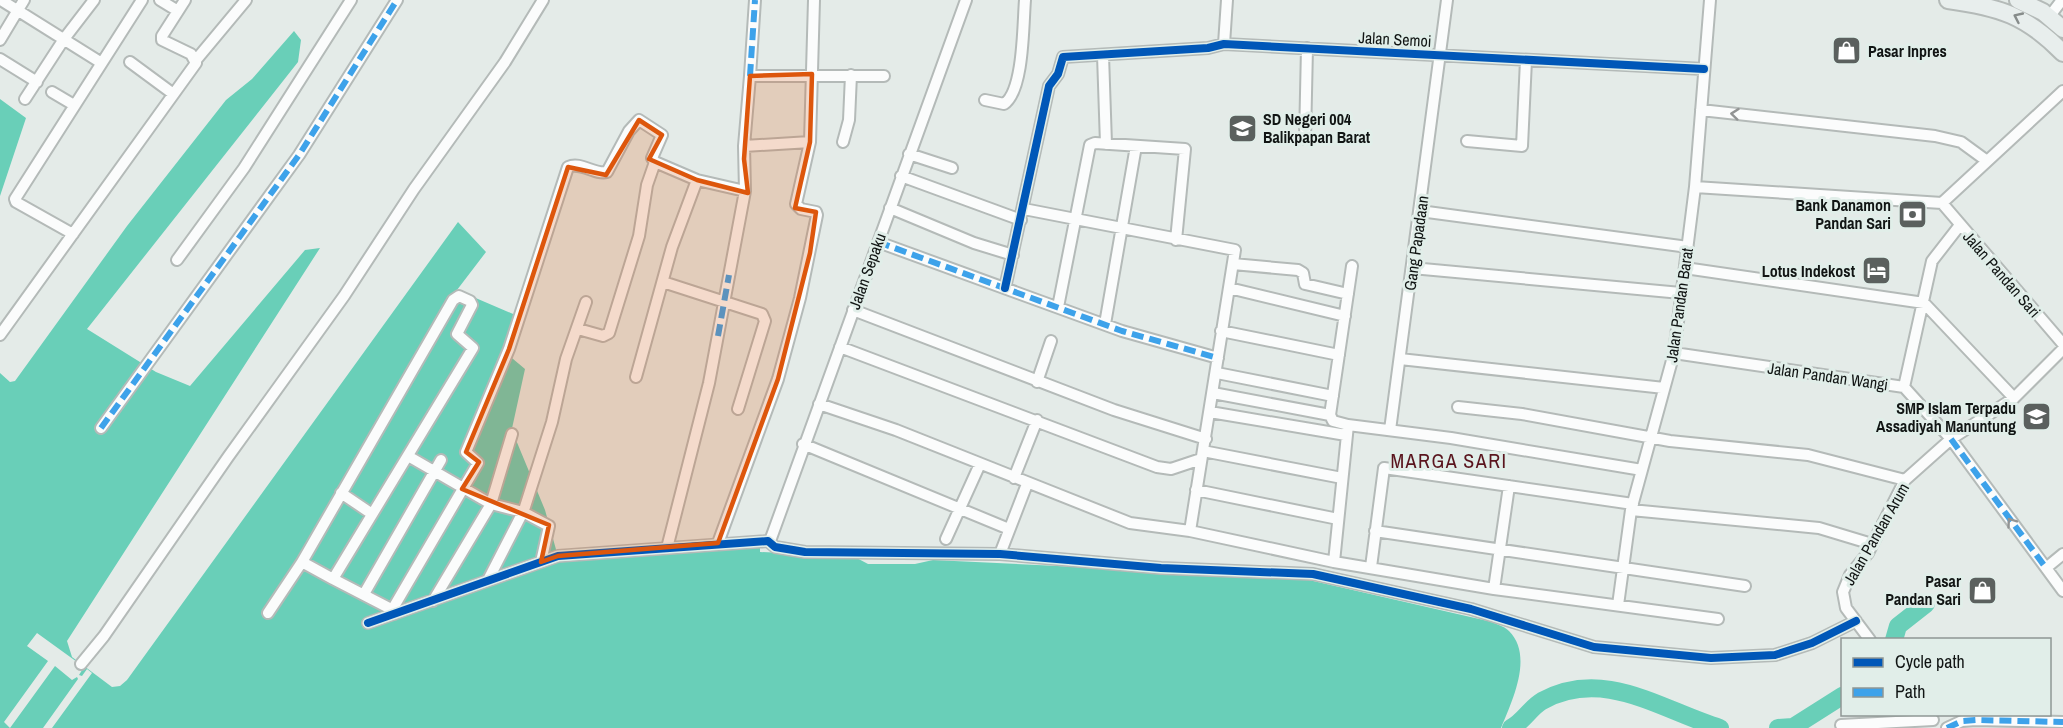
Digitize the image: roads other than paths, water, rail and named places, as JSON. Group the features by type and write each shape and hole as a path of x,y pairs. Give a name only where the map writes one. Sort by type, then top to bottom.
{"main road":[{"path":"1948,0 1984,5 2018,16 2044,33 2063,53"},
{"path":"2018,0 2049,17 2063,30"}],"street":[{"path":"1,0 100,62"},
{"path":"0,40 24,0"},
{"path":"25,99 64,39 94,0"},
{"path":"72,234 15,202 15,199 100,62 142,0"},
{"path":"160,0 178,11"},
{"path":"185,0 162,36 162,40 191,54 196,60"},
{"path":"0,335 196,60 246,0"},
{"path":"177,260 244,168 351,0"},
{"path":"101,428 299,155 397,0"},
{"path":"81,664 104,636 228,457 344,296 414,189 505,62 543,0"},
{"path":"667,548 709,382 745,191 744,146 755,0"},
{"path":"718,543 778,379 800,298 817,215 816,212 801,209 796,204 810,142 814,0"},
{"name":"Jalan Sepaku","path":"770,541 803,444 966,0"},
{"path":"986,100 1004,104 1012,94 1020,64 1025,0"},
{"path":"1224,44 1227,0"},
{"name":"Gang Papadaan","path":"1390,430 1447,0"},
{"name":"Jalan Pandan Barat","path":"1618,605 1632,507 1674,353 1695,187 1710,0"},
{"path":"2049,17 2062,0"},
{"name":"Jalan Semoi","path":"1023,209 1049,86 1054,82 1063,57 1208,48 1224,44 1704,69"},
{"path":"1305,139 1307,48"},
{"path":"1103,55 1107,144"},
{"path":"0,59 37,82"},
{"path":"1467,141 1522,146 1526,60"},
{"path":"130,62 172,93"},
{"path":"750,76 812,74 884,76"},
{"path":"843,142 849,120 850,75"},
{"path":"1695,187 1942,203 2063,91"},
{"path":"52,92 74,105"},
{"path":"1701,110 1935,135 1961,142 1987,161"},
{"path":"393,612 478,464 466,452 509,349 566,170 570,165 577,165 602,174 608,172 629,131 639,120 662,135 652,158 655,162 697,180 745,191"},
{"path":"744,146 810,142"},
{"path":"1058,307 1090,145 1185,149 1176,240"},
{"path":"1106,324 1136,146"},
{"path":"909,154 952,168"},
{"path":"578,329 608,335 639,236 647,185 655,162"},
{"path":"901,176 1021,220"},
{"path":"636,377 672,247 697,180"},
{"name":"Jalan Pandan Sari","path":"1942,203 2063,347"},
{"path":"890,208 974,243 1013,255"},
{"path":"1005,288 1023,209 1176,240 1233,248 1233,264 1221,331 1217,373 1190,531"},
{"path":"1420,212 1688,247"},
{"path":"1904,387 1934,256 1960,225"},
{"path":"878,242 1106,324 1218,358"},
{"path":"1233,264 1298,270 1303,273 1305,284 1348,294"},
{"path":"1347,430 1333,421 1330,416 1352,266"},
{"path":"1412,268 1682,293"},
{"path":"1685,268 1924,303 2014,398"},
{"path":"663,282 756,310 762,314 765,321 738,409"},
{"path":"1229,288 1345,316"},
{"path":"268,613 302,562 453,300 459,296 472,304 457,334 473,348 333,579"},
{"path":"488,580 523,512 552,422 566,359 586,302"},
{"path":"853,310 1037,381 1206,439"},
{"path":"1221,331 1339,354"},
{"path":"1037,381 1051,341"},
{"path":"840,347 1157,467 1171,469 1202,455 1342,478"},
{"name":"Jalan Pandan Arum","path":"1869,638 1846,608 1843,592 1850,575 1872,544 1905,480 1951,439 2014,398 2063,347"},
{"name":"Jalan Pandan Wangi","path":"1674,353 1904,387 1951,439 2063,591"},
{"path":"1400,359 1664,388"},
{"path":"1217,373 1333,396"},
{"path":"1213,393 1330,416"},
{"path":"819,405 896,430 1130,523 1190,531 1334,562 1494,589 1718,618"},
{"path":"1458,407 1522,414 1651,438 1808,455 1905,480"},
{"path":"1210,412 1347,430 1390,430 1642,470"},
{"path":"1014,478 1037,420"},
{"path":"1334,562 1347,430"},
{"path":"434,600 491,504 512,434"},
{"path":"803,444 959,511 1010,529"},
{"path":"408,456 491,504 523,512 549,526 541,562"},
{"path":"364,594 441,460"},
{"path":"946,539 980,464"},
{"path":"1371,567 1384,468 1632,507 1819,528 1872,544"},
{"path":"1000,554 1027,484"},
{"path":"1494,589 1509,486"},
{"path":"1196,490 1338,519"},
{"path":"341,493 372,514"},
{"path":"1375,531 1622,570 1745,586"},
{"path":"368,623 393,612 434,600 558,556 770,541 775,547 805,552 1000,554 1161,568 1313,574 1471,609 1594,647 1711,658 1775,656 1812,643 1856,621"},
{"path":"2046,568 2063,554"},
{"path":"302,562 364,594 393,612"},
{"path":"1947,728 1969,720 2063,722"},
{"path":"1841,725 1934,721"}],"waterway":[{"path":"1895,638 1898,626 1926,604"},
{"path":"1511,728 1542,701 1565,692 1588,688 1632,695 1720,728"},
{"path":"1778,728 1793,727 1841,697"}],"place":[{"name":"Pasar Inpres","path":"1847,51"},
{"name":"SD Negeri 004 Balikpapan Barat","path":"1242,128"},
{"name":"Bank Danamon Pandan Sari","path":"1912,214"},
{"name":"Lotus Indekost","path":"1876,271"},
{"name":"SMP Islam Terpadu Assadiyah Manuntung","path":"2037,417"},
{"name":"Pasar Pandan Sari","path":"1982,590"}],"district":[{"name":"MARGA SARI","path":"1449,460"}]}
